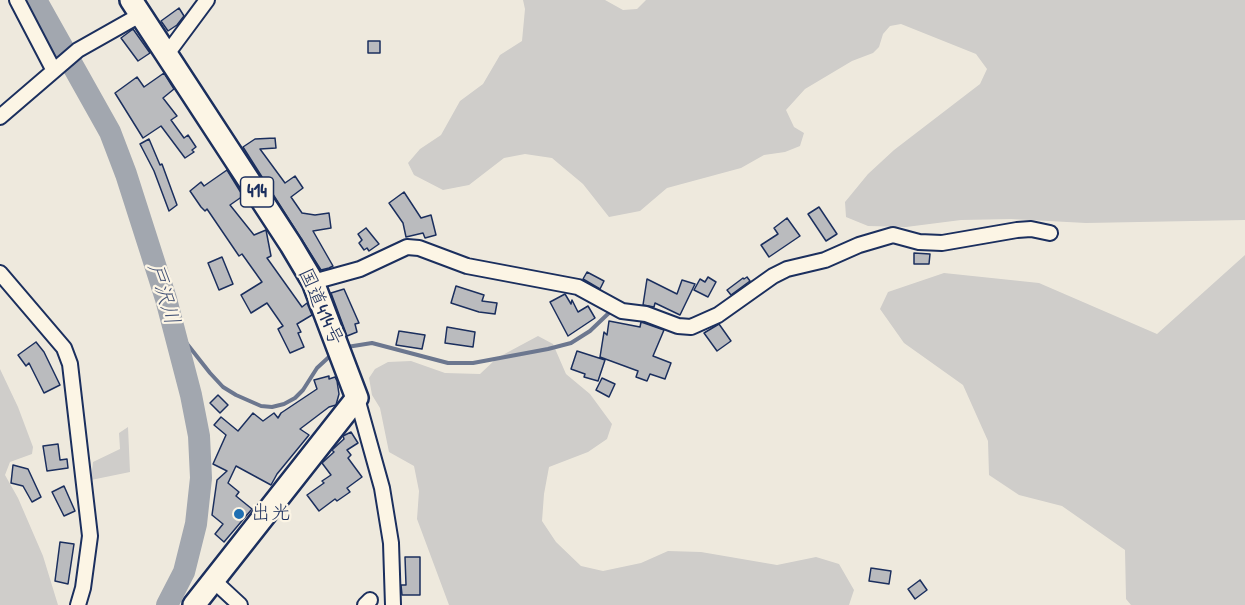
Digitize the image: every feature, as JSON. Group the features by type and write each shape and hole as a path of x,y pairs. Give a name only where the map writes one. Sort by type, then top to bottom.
{"highway":[{"name":"国道414号","path":"135,7 313,282 357,398"},
{"path":"194,605 357,398"}],"street":[{"path":"17,0 53,69"},
{"path":"167,54 207,0"},
{"path":"0,117 53,69 135,7"},
{"path":"313,282 360,269 407,247 419,248 466,266 578,287 622,311 646,314 678,326 691,327 718,315 773,276 787,269 825,260 859,245 893,235 919,242 942,243 1017,230 1031,229 1050,233"},
{"path":"0,273 64,348 70,364 90,536 83,588 78,605"},
{"path":"357,398 382,488 391,543 393,605"},
{"path":"213,580 240,605"}],"shaded area":[{"path":"523,0 605,0 623,10 637,9 646,0 1245,0 1245,220 1086,223 1011,219 961,220 906,227 868,226 846,217 845,202 868,174 894,150 980,84 987,69 976,54 901,24 890,26 883,34 879,47 873,53 852,61 805,89 786,110 794,127 804,133 800,146 785,152 764,155 741,168 667,188 640,211 609,217 583,184 552,158 525,154 504,158 469,185 443,190 414,175 408,163 420,149 441,135 460,101 483,84 500,55 522,41 525,9"},
{"path":"1245,255 1245,605 1131,605 1126,599 1125,550 1062,506 1019,495 989,475 988,441 963,385 904,343 880,309 888,292 944,273 1039,283 1157,334"},
{"path":"538,336 553,344 566,374 590,394 612,424 607,439 588,452 549,467 542,521 556,542 581,566 603,571 641,563 668,551 701,552 777,565 816,557 839,564 854,590 849,605 449,605 417,519 419,491 414,466 389,452 380,408 372,395 369,378 375,369 388,362 411,361 445,373 480,374 497,358"},
{"path":"0,369 33,447 32,454 10,462 5,475 18,498 43,556 58,605 0,605"},
{"path":"128,427 130,472 91,480 93,462 120,449 119,433"}],"building":[{"path":"179,8 184,16 168,31 161,21"},
{"path":"133,29 150,53 138,61 121,38"},
{"path":"368,41 380,41 380,53 368,53"},
{"path":"164,73 174,89 163,98 177,116 171,120 184,138 188,135 196,147 192,150 194,152 185,158 161,126 143,138 115,93 137,77 144,87"},
{"path":"275,138 276,148 260,149 285,183 295,176 303,188 291,197 302,213 315,215 329,213 331,228 313,231 333,266 329,268 321,270 243,147 255,139"},
{"path":"149,139 160,165 162,164 177,205 169,211 154,171 140,144"},
{"path":"227,170 243,196 230,205 254,235 266,230 271,256 267,258 302,307 307,303 312,315 297,324 304,347 290,353 278,329 283,326 267,303 251,313 241,295 262,282 242,254 239,256 207,209 205,211 201,207 190,191 201,182 204,186"},
{"path":"404,192 421,218 431,215 436,235 425,238 423,233 406,237 403,223 389,203"},
{"path":"819,207 837,234 826,241 808,214"},
{"path":"787,218 800,236 769,257 761,245 778,234 774,228"},
{"path":"366,228 379,244 369,251 367,248 364,250 359,243 362,240 358,234"},
{"path":"914,253 930,254 929,264 914,264"},
{"path":"222,257 233,284 219,290 208,263"},
{"path":"587,272 604,281 600,289 583,279"},
{"path":"708,277 716,282 708,297 694,290 700,279 705,282"},
{"path":"747,277 750,281 731,295 727,290"},
{"path":"647,279 677,294 682,280 695,284 680,315 655,303 654,307 643,305"},
{"path":"456,286 484,295 482,301 497,303 495,314 479,312 451,303"},
{"path":"344,289 359,323 355,324 357,332 347,336 331,293"},
{"path":"565,294 571,304 572,300 578,312 588,306 595,318 568,336 550,302"},
{"path":"609,321 640,327 641,322 664,330 653,356 671,363 665,379 650,374 647,381 636,377 638,371 600,357 604,332 607,335"},
{"path":"719,324 731,341 717,351 704,333"},
{"path":"447,327 475,332 473,347 445,343"},
{"path":"399,331 425,335 422,349 396,345"},
{"path":"36,342 44,352 60,385 44,393 29,363 26,366 18,355"},
{"path":"577,351 605,360 598,381 584,377 585,374 571,369"},
{"path":"329,376 329,379 335,377 337,381 339,394 336,405 329,407 300,429 309,435 277,474 271,485 236,466 228,483 239,492 236,496 252,509 224,542 215,534 223,524 212,515 217,480 227,471 213,464 226,435 214,425 221,417 238,431 253,413 263,421 274,413 278,418 281,413 317,389 314,380"},
{"path":"602,378 615,384 609,397 596,390"},
{"path":"218,395 228,405 220,413 210,403"},
{"path":"351,432 358,443 347,450 351,455 348,458 362,477 347,488 350,492 337,501 335,499 319,511 307,495 331,475 322,463 334,452 332,450 344,439 343,436"},
{"path":"58,444 60,460 67,459 68,468 47,471 43,446"},
{"path":"13,465 28,469 41,497 32,502 23,486 11,483"},
{"path":"64,486 75,511 64,516 52,492"},
{"path":"60,542 74,544 68,584 55,581"},
{"path":"405,557 420,557 420,595 402,595 401,585 406,585"},
{"path":"871,568 891,571 889,584 869,581"},
{"path":"920,580 927,590 915,599 908,589"}],"waterway":[{"name":"戸沢川","path":"36,0 110,132 126,174 166,299 191,395 199,436 201,478 196,524 184,572 167,605"},
{"path":"347,347 372,343 448,363 473,363 571,343 590,331 612,310"},
{"path":"174,333 184,340 223,387 261,406 272,407 295,398 317,368 330,356"}],"place":[{"name":"出光","path":"239,514"}]}
